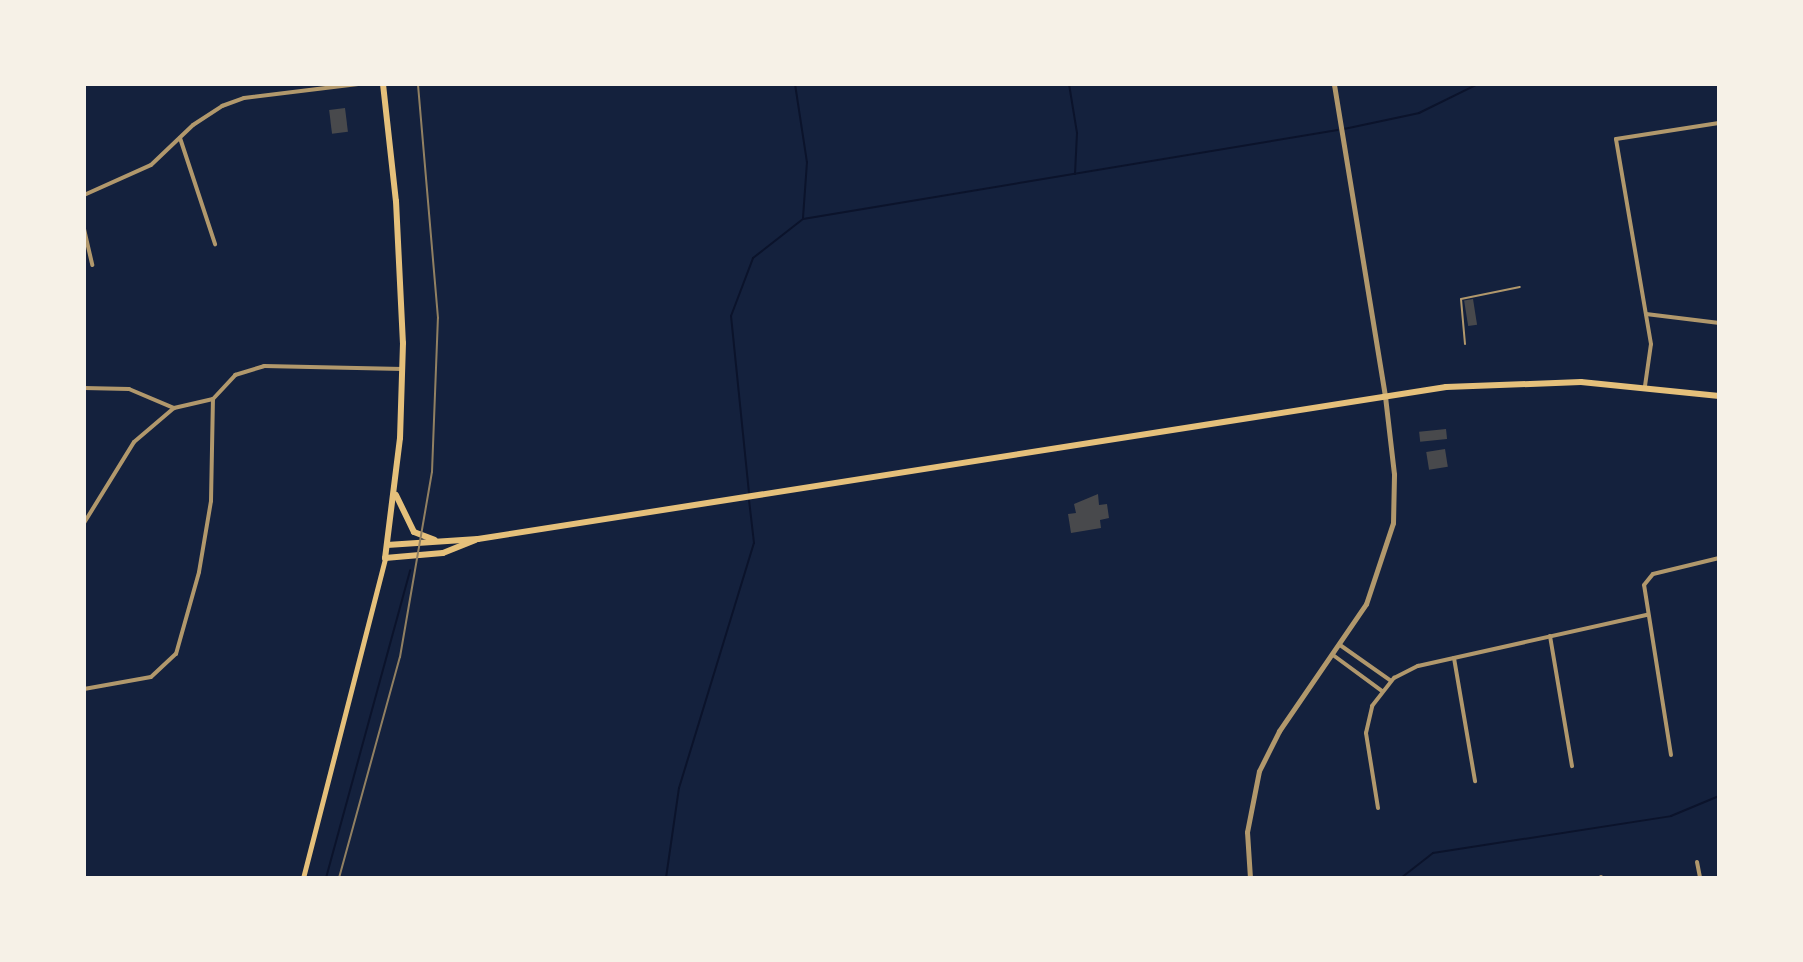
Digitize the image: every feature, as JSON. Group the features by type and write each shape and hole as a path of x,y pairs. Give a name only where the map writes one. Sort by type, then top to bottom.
{"main road":[{"path":"303,878 385,558 394,490 403,369 396,201 383,84"},
{"path":"387,545 478,539 1385,396 1488,383 1645,386 1719,396"},
{"path":"394,490 408,525 439,540"},
{"path":"385,558 443,553 478,539"}],"street":[{"path":"84,195 151,165 208,114 244,98 358,84"},
{"path":"1250,878 1247,832 1259,771 1279,731 1366,604 1393,523 1394,474 1385,396 1334,84"},
{"path":"1645,386 1651,344 1616,139 1719,123"},
{"path":"180,138 215,244"},
{"path":"84,229 92,265"},
{"path":"1646,314 1719,323"},
{"path":"85,518 134,442 174,408 213,399 235,375 264,366 403,369"},
{"path":"84,388 129,389 174,408"},
{"path":"84,689 151,677 176,654 199,572 211,501 213,399"},
{"path":"1671,755 1644,585 1653,574 1719,558"},
{"path":"1378,808 1366,733 1372,706 1391,681 1406,671 1454,658 1647,615"},
{"path":"1550,636 1572,766"},
{"path":"1340,645 1391,681"},
{"path":"1333,655 1384,689"},
{"path":"1454,658 1475,781"},
{"path":"1697,862 1700,878"}],"lane":[{"path":"1465,344 1462,297 1520,287"}],"building":[{"path":"345,108 348,132 332,134 329,110"},
{"path":"1473,299 1477,325 1468,326 1464,300"},
{"path":"1446,429 1447,439 1420,442 1419,432"},
{"path":"1445,449 1448,467 1429,470 1426,452"},
{"path":"1098,494 1099,505 1107,504 1109,518 1100,520 1101,528 1071,533 1068,514 1076,513 1074,504"}],"waterway":[{"path":"795,84 807,162 803,218"},
{"path":"1069,84 1077,133 1075,174"},
{"path":"1344,129 1419,113 1478,84"},
{"path":"749,493 731,316 753,258 803,219 1338,130"},
{"path":"666,878 679,788 754,543 749,500"},
{"path":"326,878 410,570"},
{"path":"1401,878 1433,853 1671,816 1719,796"}],"railway":[{"path":"339,878 400,657 432,472 438,318 418,84"}]}
